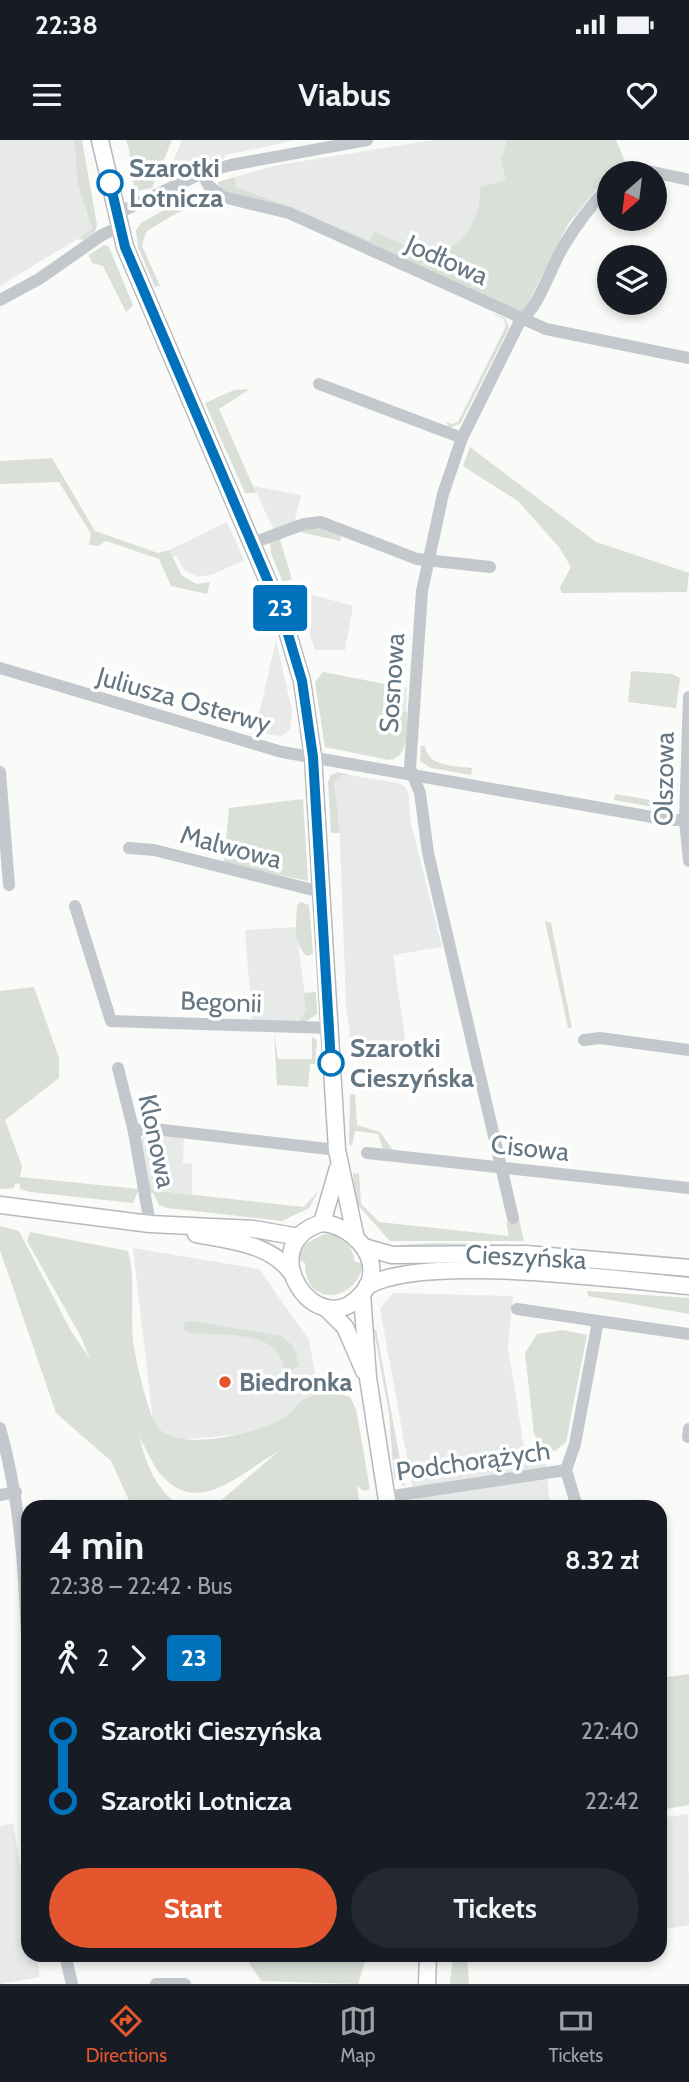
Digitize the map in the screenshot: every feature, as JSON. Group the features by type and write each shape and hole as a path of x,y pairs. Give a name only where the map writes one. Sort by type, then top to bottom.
{"street":[{"path":"100,140 117,220 155,318 253,543 294,647 313,757 338,1158 360,1243 371,1266 365,1290 368,1378 387,1500"},
{"path":"0,300 39,279 102,235 117,220 202,173 259,159 367,140"},
{"name":"Jodłowa","path":"202,173 217,194 289,213 523,319 568,335 689,358"},
{"path":"667,175 689,180"},
{"name":"Sosnowa","path":"513,1218 428,853 420,793 412,775 410,752 419,618 427,561 443,494 461,438 575,226 597,200"},
{"path":"318,384 461,438"},
{"path":"253,543 304,524 321,522 427,561 490,567"},
{"name":"Juliusza Osterwy","path":"0,668 282,752 687,820"},
{"name":"Olszowa","path":"689,697 689,861"},
{"path":"0,772 9,885"},
{"name":"Malwowa","path":"129,848 154,850 321,892"},
{"name":"Begonii","path":"75,906 111,1021 329,1028"},
{"path":"584,1040 600,1038 689,1050"},
{"name":"Klonowa","path":"118,1068 134,1132 150,1224"},
{"path":"134,1132 146,1128 338,1158"},
{"name":"Cisowa","path":"367,1153 689,1188"},
{"path":"322,1223 338,1158"},
{"path":"0,1205 150,1224 254,1229 299,1237"},
{"path":"291,1272 291,1252 299,1237 310,1228 322,1223 341,1227 360,1243"},
{"path":"150,1224 250,1245 272,1254 291,1272 305,1297 326,1308 345,1326 368,1378"},
{"name":"Cieszyńska","path":"360,1243 392,1255 526,1254 689,1268"},
{"name":"Cieszyńska","path":"365,1290 393,1276 478,1272 689,1286"},
{"path":"326,1308 346,1306 365,1290"},
{"path":"517,1309 689,1334"},
{"name":"Podchorążych","path":"575,1500 566,1470 575,1444 598,1321"},
{"path":"0,1428 16,1492 21,1537"},
{"name":"Podchorążych","path":"398,1500 566,1470"},
{"path":"0,1495 16,1492"},
{"path":"67,1962 72,1984"},
{"path":"426,1981 427,1962"},
{"path":"156,1984 185,1984"}],"shaded area":[{"path":"0,140 74,140 78,186 92,230 0,286"},
{"path":"74,140 82,140 97,225 95,232 84,240 78,239 92,229 78,186"},
{"path":"126,140 172,140 152,188 136,191"},
{"path":"182,140 295,140 226,155 223,160 175,177 171,166"},
{"path":"433,140 616,140 625,161 597,161 597,188 568,224 525,310 291,207 234,187 235,177 278,165"},
{"path":"507,140 616,140 625,161 597,161 597,188 568,224 523,312 227,193 218,182 235,177 235,187 291,207 369,241 375,232 422,251 435,252 447,248 466,234 477,211 480,187 506,180 501,160"},
{"path":"197,192 213,203 230,208 195,207 176,214 146,232 142,246 160,286 155,287 138,247 136,230 141,223 173,205 176,208 196,196"},
{"path":"104,245 109,247 133,305 126,312 103,266 92,263 89,255"},
{"path":"487,312 505,318 509,328 460,424 449,428 446,422 458,422 506,326 504,319"},
{"path":"250,389 219,409 256,493 245,493 205,403 234,390"},
{"path":"470,447 596,542 689,573 687,592 562,593 560,587 571,567 559,547 518,501 463,466"},
{"path":"52,458 95,531 158,553 169,550 182,576 197,584 210,582 207,594 171,586 159,559 106,541 98,546 89,545 91,534 59,482 0,484 0,461"},
{"path":"253,486 301,495 294,524 274,530"},
{"path":"227,522 244,560 214,574 198,577 185,571 176,556 172,557 169,550"},
{"path":"314,527 336,530 373,545 342,534 340,541 298,532"},
{"path":"290,534 280,540 292,579 283,583 271,553 270,541"},
{"path":"294,585 307,624 300,626 285,588"},
{"path":"296,590 353,606 345,650 315,650"},
{"path":"276,640 292,711 290,730 281,736 255,732"},
{"path":"631,671 672,674 680,678 676,708 628,702"},
{"path":"323,672 385,684 383,709 407,712 406,742 401,754 389,760 325,747 315,682"},
{"path":"385,684 407,688 406,712 383,709"},
{"path":"421,746 425,746 427,753 437,762 472,768 471,775 431,768 420,761"},
{"path":"338,772 352,776 342,775 334,782 340,833 331,833 328,782 331,775"},
{"path":"342,774 399,783 406,788 409,796 410,819 442,947 393,955 407,1053 352,1055 346,1003 339,817 336,817 334,782"},
{"path":"615,794 668,803 675,796 675,803 664,809 614,800"},
{"path":"303,799 308,881 224,863 229,808"},
{"path":"301,902 309,905 313,954 307,956 299,946 296,933 297,905"},
{"path":"545,921 551,923 572,1028 568,1028"},
{"path":"296,927 307,1012 298,1022 252,1020 245,930"},
{"path":"34,987 59,1058 59,1078 5,1120 22,1166 20,1177 139,1189 133,1203 30,1192 20,1189 20,1184 15,1183 14,1188 0,1189 0,991"},
{"path":"316,992 317,1014 302,1024 298,1022 306,1012 304,993"},
{"path":"274,1032 278,1059 312,1059 312,1037 317,1040 315,1064 310,1064 308,1087 277,1085"},
{"path":"355,1094 357,1125 380,1132 393,1150 383,1149 378,1134 355,1131 352,1146 349,1144 350,1095"},
{"path":"145,1133 184,1137 183,1163 192,1164 192,1194 152,1190 140,1142"},
{"path":"146,1166 152,1190 304,1207 319,1190 309,1208 282,1221 167,1208 159,1205 153,1193 150,1193"},
{"path":"359,1173 361,1204 379,1222 509,1236 506,1222 519,1219 524,1241 390,1241 356,1203 353,1174"},
{"path":"0,1226 19,1231 71,1331 90,1359 81,1337 27,1241 30,1232 128,1251 132,1273 132,1329 136,1359 152,1416 164,1433 197,1440 237,1435 273,1424 308,1397 339,1394 350,1397 356,1409 370,1489 363,1491 357,1485 359,1500 221,1500 279,1451 223,1486 193,1493 178,1489 160,1474 139,1437 149,1467 159,1485 173,1500 129,1500 111,1461 56,1413 0,1250"},
{"path":"324,1234 331,1234 346,1241 355,1262 364,1263 351,1286 332,1295 313,1288 307,1278 305,1263 297,1259 305,1244"},
{"path":"400,1245 532,1245 689,1258 689,1261 489,1247 396,1248"},
{"path":"133,1248 259,1269 309,1340 319,1396 274,1431 178,1440 154,1430"},
{"path":"587,1291 689,1298 689,1314 588,1296"},
{"path":"393,1293 513,1296 508,1348 527,1466 546,1464 549,1500 415,1500 380,1309"},
{"path":"193,1321 281,1336 293,1346 299,1365 286,1376 280,1357 263,1341 239,1336 191,1333 183,1329 185,1322"},
{"path":"376,1329 405,1487 394,1478 389,1414 374,1330"},
{"path":"563,1330 587,1335 566,1442 555,1451 543,1448 534,1434 525,1353 537,1334"},
{"path":"689,1674 689,1805 667,1809 667,1677"},
{"path":"688,1814 689,1925 667,1929 667,1817"},
{"path":"13,1823 21,1870 21,1962 37,1962 40,1977 0,1984 0,1826"},
{"path":"249,1962 365,1962 358,1984 261,1981"},
{"path":"452,1962 467,1962 469,1984 450,1984"}],"bus line":[{"name":"23","path":"110,183 125,247 253,543 282,614 299,666 316,794 331,1063"}],"place":[{"name":"Szarotki Lotnicza","path":"110,183"},
{"name":"Szarotki Cieszyńska","path":"331,1063"},
{"name":"Biedronka","path":"225,1382"}]}
